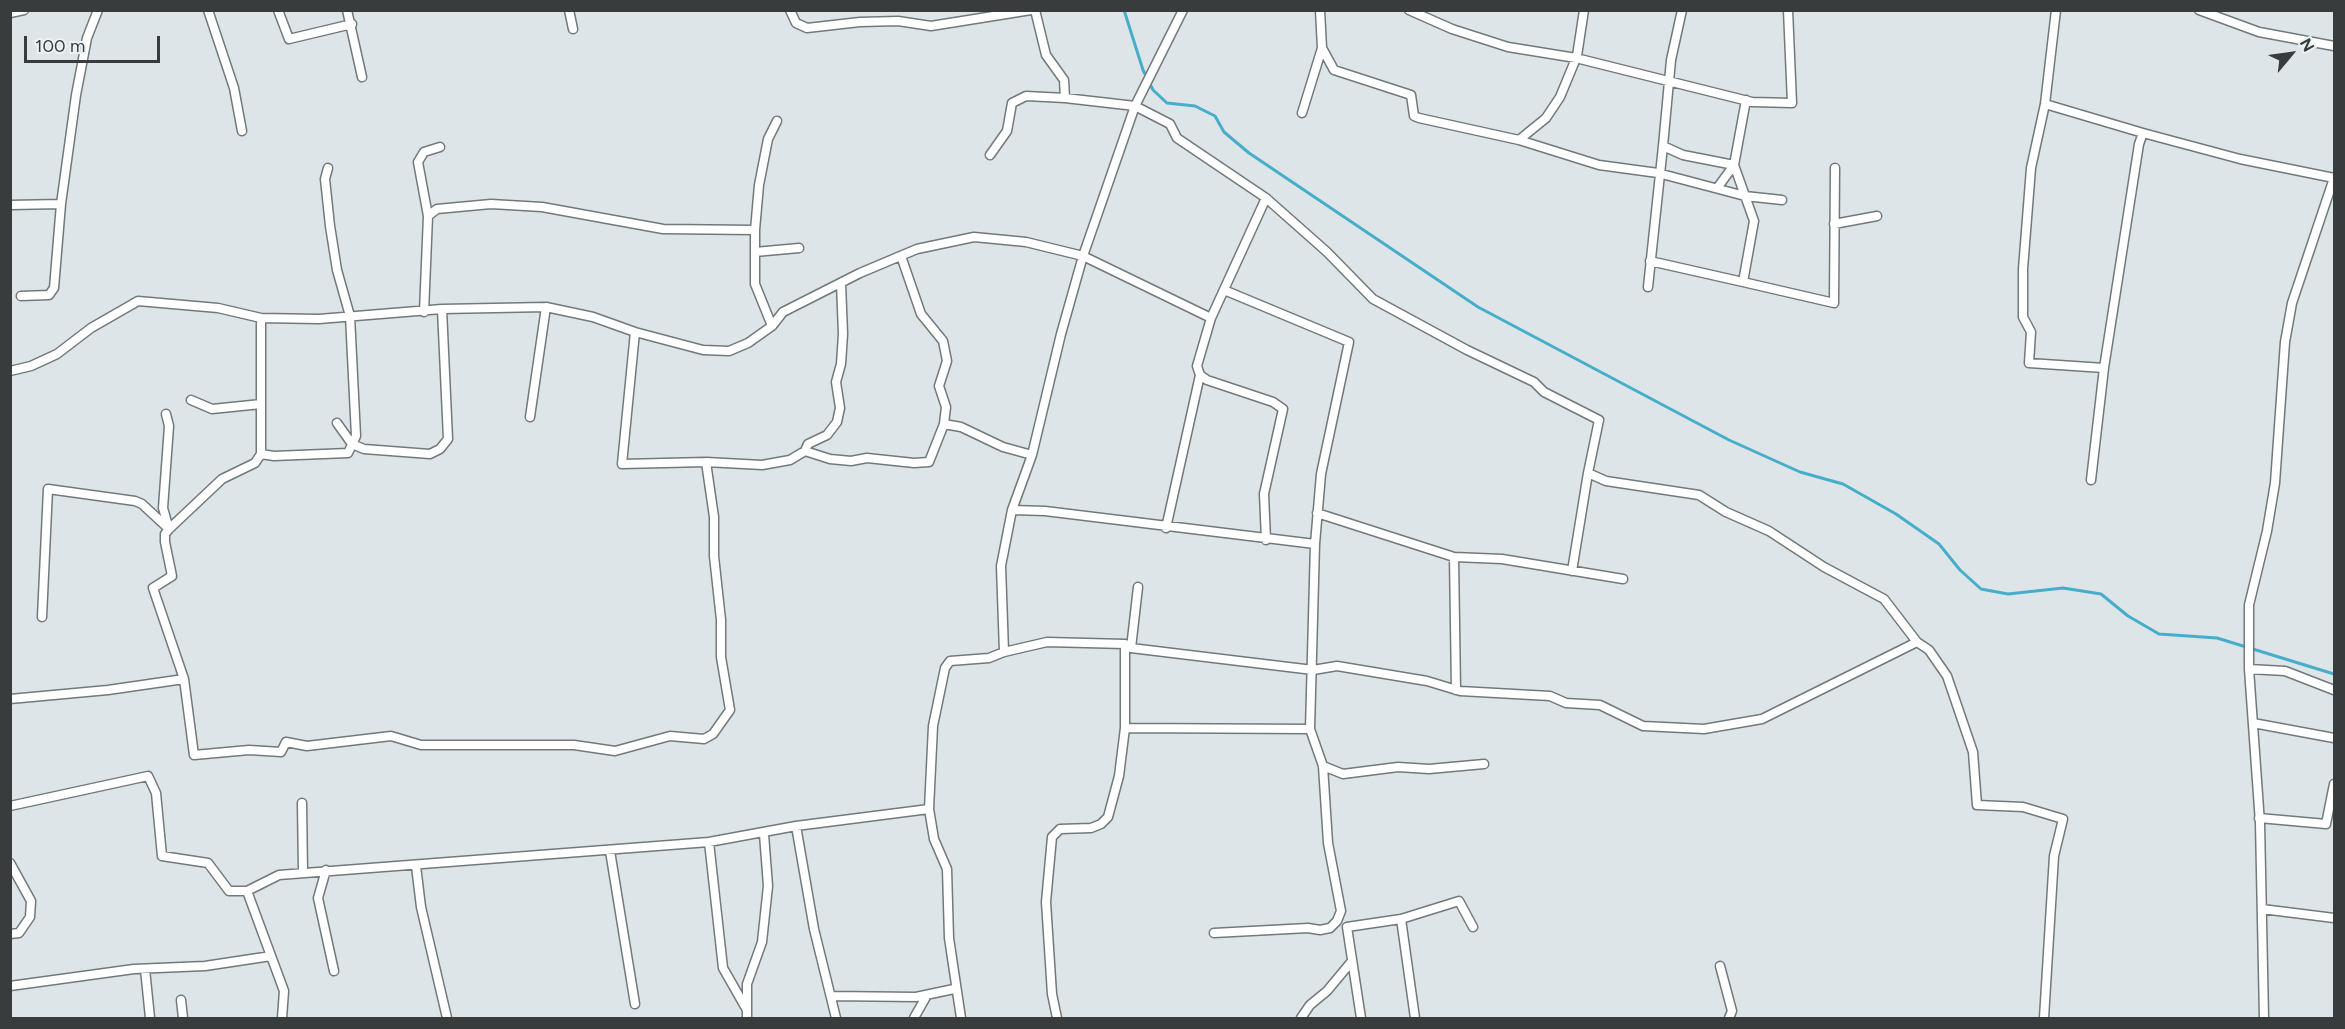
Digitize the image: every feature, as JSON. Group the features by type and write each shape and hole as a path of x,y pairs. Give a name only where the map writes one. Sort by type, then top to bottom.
{"street":[{"path":"10,13 24,10"},
{"path":"21,296 52,293 61,204 83,55 98,10"},
{"path":"208,10 234,88 242,131"},
{"path":"278,10 289,39 352,24"},
{"path":"347,10 352,24 362,77"},
{"path":"573,29 569,11 580,10"},
{"path":"790,10 796,23 807,28 860,22 898,21 931,26 1033,10 1046,55 1064,80 1065,98"},
{"path":"1004,652 1001,566 1012,510 1032,455 1061,334 1083,256 1135,106 1183,10"},
{"path":"1302,113 1322,48 1320,10"},
{"path":"1409,10 1452,29 1508,47 1576,58 1746,100 1792,103 1788,10"},
{"path":"1519,140 1546,118 1560,97 1576,58 1584,10"},
{"path":"1648,287 1669,82 1682,10"},
{"path":"2056,10 2045,104 2031,168 2023,269 2024,317 2031,333 2030,363 2104,368"},
{"path":"2199,10 2259,32 2334,46"},
{"path":"1322,48 1334,70 1411,94 1414,116 1419,118 1519,140 1599,165 1658,173 1718,187 1745,196 1782,200"},
{"path":"990,155 1007,131 1012,103 1026,96 1135,106 1170,124 1177,138 1266,198 1327,252 1373,299 1467,350 1534,382 1544,392 1599,420 1572,571"},
{"path":"1718,187 1734,165 1746,100"},
{"path":"2045,104 2143,134 2240,159 2334,178 2292,303 2280,384 2275,483 2250,605 2249,669 2259,819 2264,1018"},
{"path":"772,327 755,284 755,230 768,139 777,121"},
{"path":"2091,480 2104,368 2139,144 2143,134"},
{"path":"1663,146 1683,155 1734,165"},
{"path":"424,312 428,216 418,162 423,152 440,147"},
{"path":"1734,165 1754,221 1743,282"},
{"path":"261,454 274,456 348,453 356,436 350,316 330,226 325,179 328,168"},
{"path":"1650,261 1834,303 1835,168"},
{"path":"1166,528 1200,375 1197,366 1211,318 1266,198"},
{"path":"10,205 61,204"},
{"path":"428,216 437,209 501,205 542,207 663,229 755,230"},
{"path":"1834,224 1877,216"},
{"path":"10,371 31,366 57,354 91,328 138,301 218,308 261,318 350,316 442,309 546,307 594,317 635,332 703,350 729,351 748,344 772,327 783,312 841,283 917,249 974,237 1026,242 1083,256 1211,318"},
{"path":"755,252 799,248"},
{"path":"805,451 830,459 851,461 867,458 914,463 929,462 944,424 946,407 939,387 947,361 943,341 921,314 901,256"},
{"path":"635,332 622,464 706,462 762,465 790,460 805,451 808,444 827,435 837,422 839,415 836,382 841,364 843,334 841,283"},
{"path":"1214,933 1308,928 1320,930 1330,928 1337,921 1341,911 1328,843 1323,766 1310,729 1317,513 1321,474 1349,342 1224,290"},
{"path":"530,417 546,307"},
{"path":"337,423 352,444 363,448 430,454 440,449 448,439 442,309"},
{"path":"261,318 261,454 255,463 226,475 169,529 165,534 165,542 172,576 153,588 184,679 194,755 249,750 281,752 286,742 307,746 391,736 422,745 574,745 615,751 670,736 704,739 713,734 730,710 721,657 721,620 714,556 714,517 706,462"},
{"path":"1200,375 1283,409 1264,494 1266,540"},
{"path":"191,400 212,409 261,404"},
{"path":"166,414 169,426 163,508 169,529"},
{"path":"944,424 961,427 1003,447 1032,455"},
{"path":"1588,473 1606,481 1699,495 1726,512 1769,531 1824,567 1884,599 1917,642 1929,650 1947,676 1973,752 1977,805 2023,807 2063,819 2054,856 2044,1018"},
{"path":"42,617 48,489 135,501 142,504 169,529"},
{"path":"1012,510 1315,544"},
{"path":"1317,513 1454,557 1502,560 1623,579"},
{"path":"1454,557 1456,690"},
{"path":"1057,1018 1052,994 1046,902 1052,837 1060,829 1091,828 1101,824 1108,817 1119,776 1125,728 1128,646 1138,587"},
{"path":"961,1018 954,989 949,938 947,869 934,840 929,809 933,726 945,668 950,661 989,658 1047,642 1128,646 1312,670 1337,666 1427,681 1456,690 1550,696 1566,703 1600,705 1643,726 1704,729 1762,719 1917,642"},
{"path":"2249,669 2285,672 2334,690"},
{"path":"10,699 108,690 184,679"},
{"path":"2253,723 2334,738"},
{"path":"1125,728 1310,729"},
{"path":"1323,766 1343,774 1398,767 1428,769 1484,764"},
{"path":"10,806 148,776 156,793 162,856 208,863 229,891 247,891 279,874 372,866 416,866 709,842 764,834 796,826 929,809"},
{"path":"2259,819 2326,824 2334,784"},
{"path":"302,803 303,872"},
{"path":"796,826 816,938 836,1018"},
{"path":"747,1014 747,984 762,942 768,886 764,834"},
{"path":"709,842 723,968 747,1014"},
{"path":"610,851 635,1004"},
{"path":"10,863 31,901 30,917 19,933 10,934"},
{"path":"416,866 422,907 447,1018"},
{"path":"326,870 318,898 334,971"},
{"path":"247,891 284,991 282,1018"},
{"path":"1337,921 1347,927 1401,919 1459,901 1473,927"},
{"path":"2262,909 2334,918"},
{"path":"1401,919 1415,1018"},
{"path":"1347,927 1361,1018"},
{"path":"10,986 146,969 205,966 271,956"},
{"path":"1301,1018 1310,1005 1327,991 1352,961"},
{"path":"1719,966 1732,1011 1729,1018"},
{"path":"146,969 150,1018"},
{"path":"831,996 927,995 954,989"},
{"path":"914,1018 927,995"},
{"path":"181,1000 183,1018"}],"waterway":[{"path":"1124,10 1143,70 1153,90 1167,103 1195,106 1215,116 1224,132 1249,153 1478,307 1729,440 1800,472 1843,484 1896,514 1939,544 1960,570 1981,589 2008,594 2063,588 2101,594 2128,616 2159,634 2217,638 2334,674"}]}
